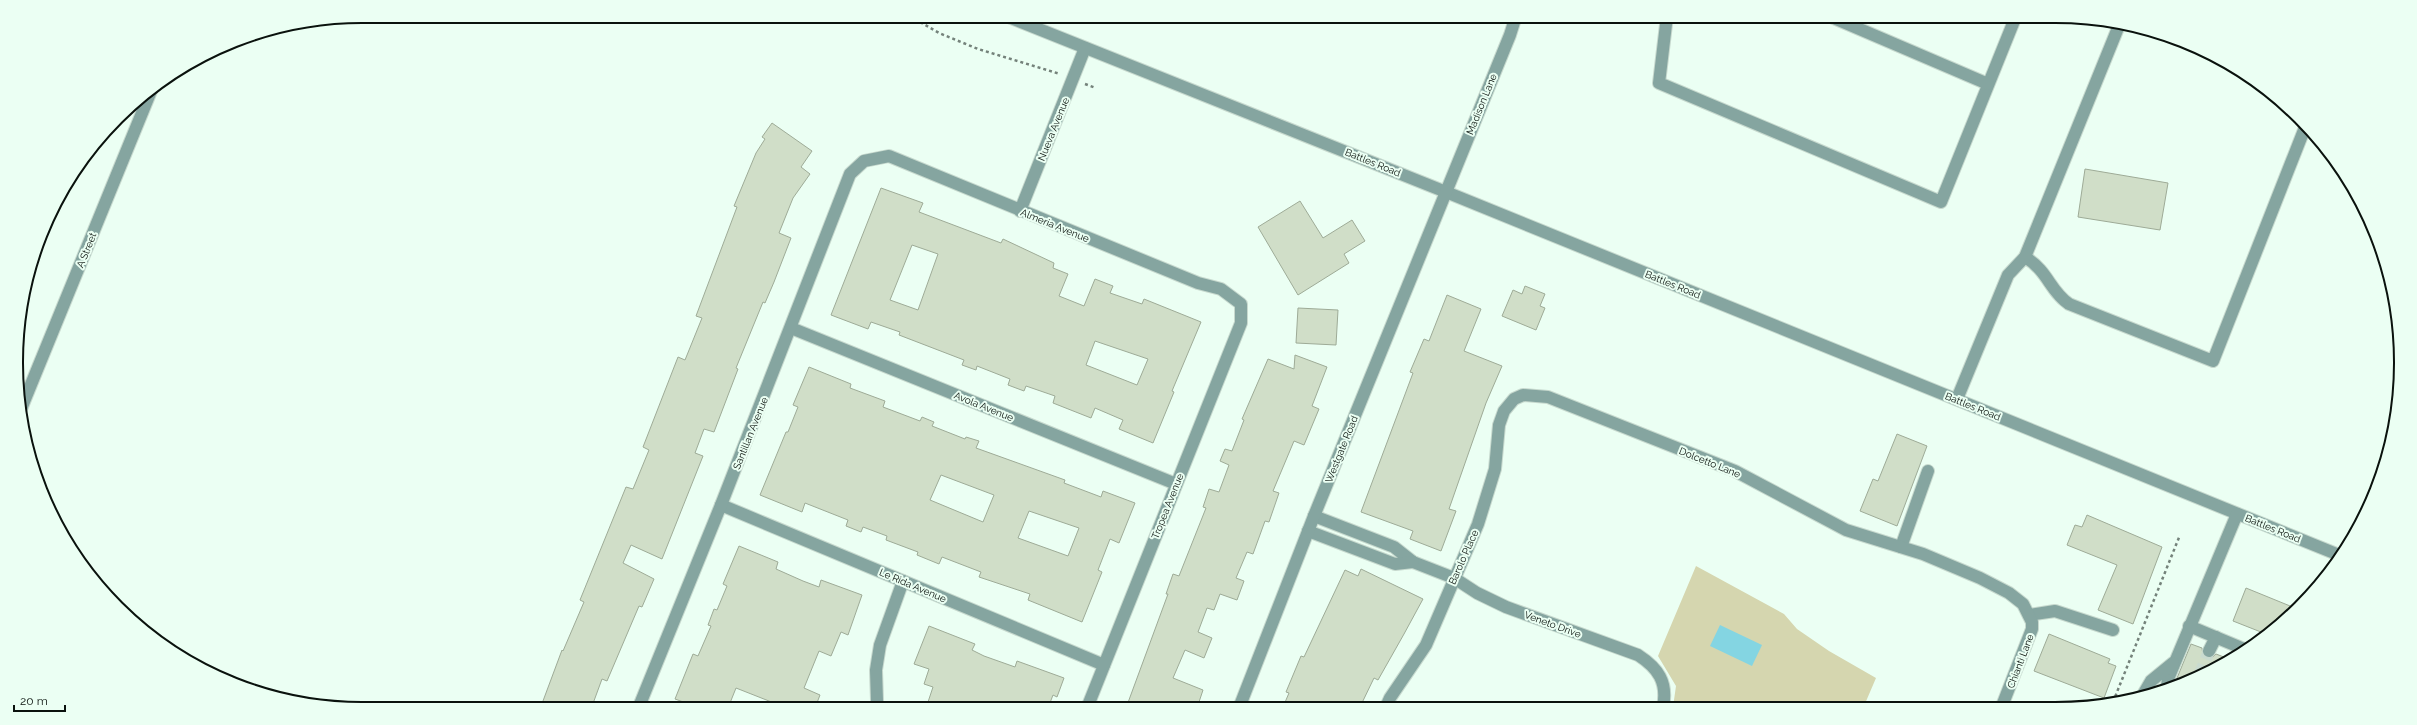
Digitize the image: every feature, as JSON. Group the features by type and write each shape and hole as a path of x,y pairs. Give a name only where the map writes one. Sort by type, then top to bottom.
{"street":[{"name":"Battles Road","path":"1023,23 1446,192 2335,553"},
{"name":"Madison Lane","path":"1446,192 1514,23"},
{"path":"1666,23 1659,83 1941,202 2013,23"},
{"path":"1845,23 1988,84"},
{"path":"1956,399 2008,275 2025,257 2117,29"},
{"name":"Nueva Avenue","path":"1020,211 1085,48"},
{"name":"A Street","path":"25,399 148,100"},
{"path":"2025,257 2043,270 2060,298 2069,304 2213,361 2303,132"},
{"name":"Almeria Avenue","path":"864,161 889,156 1198,284 1221,289 1241,304"},
{"name":"Santillan Avenue","path":"640,702 721,506 850,174 864,161"},
{"name":"Westgate Road","path":"1241,702 1314,516 1446,192"},
{"name":"Tropea Avenue","path":"1089,702 1241,323 1241,304"},
{"name":"Avola Avenue","path":"791,328 1176,484"},
{"name":"Dolcetto Lane","path":"1514,399 1523,395 1548,397 1735,471 1768,487 1830,524 1952,565 2008,593 2023,604 2029,615"},
{"name":"Barolo Place","path":"1388,702 1426,645 1454,578 1489,493 1495,469 1501,418 1504,411 1514,399"},
{"path":"1901,547 1928,471"},
{"name":"Le Rida Avenue","path":"721,506 1104,665"},
{"path":"2168,682 2174,663 2238,514"},
{"name":"Veneto Drive","path":"1314,516 1394,546 1413,562 1454,578 1477,593 1506,607 1638,655 1652,664 1660,675 1665,685 1663,702"},
{"name":"Veneto Drive","path":"1308,531 1395,564 1413,562"},
{"path":"877,701 876,670 880,645 903,581"},
{"path":"2029,615 2055,610 2113,630"},
{"name":"Chianti Lane","path":"2004,702 2032,629 2029,615"},
{"path":"2190,626 2238,648"},
{"path":"2209,651 2216,637"},
{"path":"2146,689 2151,681 2174,663"}],"path":[{"path":"922,23 939,33 978,49 1041,68 1096,88"},
{"path":"2115,696 2180,535"}],"green space":[{"path":"1696,566 1784,614 1797,629 1829,651 1876,678 1866,702 1674,702 1676,686 1658,656"}],"water":[{"path":"1720,625 1762,645 1752,666 1710,646"}],"building":[{"path":"772,123 812,151 801,167 810,174 793,198 779,233 791,238 774,282 765,303 763,302 736,368 738,369 714,432 704,429 695,453 703,456 662,559 631,545 623,563 654,579 642,607 639,606 607,681 602,679 594,702 543,702 562,650 563,651 584,602 580,600 626,487 633,489 649,450 643,447 678,357 685,360 702,318 696,316 737,207 734,206 756,153 765,139 762,137"},
{"path":"2085,169 2168,183 2160,230 2078,217"},
{"path":"881,188 923,203 919,212 1001,243 1003,239 1054,263 1053,268 1068,274 1059,296 1084,306 1095,279 1113,286 1110,293 1142,304 1144,299 1201,322 1172,391 1174,392 1153,443 1119,429 1123,420 1095,408 1091,418 1053,403 1055,396 1026,386 1024,391 1008,385 1010,379 977,366 976,370 962,365 964,360 899,335 900,332 871,322 868,329 831,315","holes":["912,245 938,254 918,310 890,300","1095,341 1148,359 1137,385 1086,365"]},
{"path":"1300,201 1323,238 1352,220 1365,241 1344,254 1349,263 1298,295 1258,227"},
{"path":"1525,286 1545,294 1540,306 1545,308 1536,330 1502,316 1513,290 1522,294"},
{"path":"1447,295 1481,309 1464,351 1502,366 1486,403 1449,509 1456,511 1441,551 1410,539 1413,531 1361,512 1413,373 1410,372 1424,339 1429,341"},
{"path":"1298,308 1338,310 1336,345 1296,343"},
{"path":"1295,355 1327,367 1312,406 1319,409 1304,445 1294,441 1273,491 1279,493 1269,522 1265,521 1253,554 1247,552 1236,578 1244,581 1237,600 1220,594 1214,610 1207,608 1198,632 1212,638 1204,658 1185,650 1173,678 1203,690 1199,702 1128,702 1168,594 1166,594 1173,574 1179,576 1206,508 1203,507 1209,489 1219,492 1229,465 1220,461 1225,449 1232,451 1244,420 1242,419 1268,359 1294,369"},
{"path":"809,367 851,384 850,388 885,401 883,407 920,421 922,417 934,422 932,426 965,439 966,437 979,441 976,448 1065,480 1064,483 1101,497 1103,491 1135,503 1119,543 1110,539 1098,570 1102,572 1082,622 1028,600 1030,594 979,577 981,572 942,557 939,564 917,555 918,552 886,540 887,536 863,527 861,532 846,526 848,520 805,503 802,512 760,495 798,407 793,405","holes":["941,475 994,495 983,522 930,500","1029,511 1079,528 1068,556 1018,538"]},
{"path":"1897,434 1927,446 1897,526 1860,511 1873,479 1878,481"},
{"path":"2087,515 2162,547 2133,624 2098,610 2117,565 2067,545 2075,525 2082,527"},
{"path":"739,546 778,562 776,569 803,581 819,587 821,580 862,595 848,635 841,632 831,656 819,651 804,688 820,695 817,702 771,702 736,688 730,702 683,702 675,699 693,654 698,656 711,626 708,625 714,609 717,610 727,586 723,584"},
{"path":"1361,569 1423,599 1378,680 1374,678 1362,702 1285,702 1289,693 1286,692 1301,656 1304,657 1345,570 1358,576"},
{"path":"2246,588 2291,606 2261,632 2233,621"},
{"path":"929,626 975,644 972,650 984,656 1015,667 1017,661 1064,678 1057,697 1053,695 1050,702 928,702 933,687 924,684 929,669 914,664"},
{"path":"2049,634 2110,659 2108,663 2116,666 2104,698 2034,671"},
{"path":"2191,644 2202,648 2203,655 2206,658 2213,657 2216,654 2224,657 2205,667 2177,679"}],"tunnel":[{"path":"2202,668 2209,651"}]}
